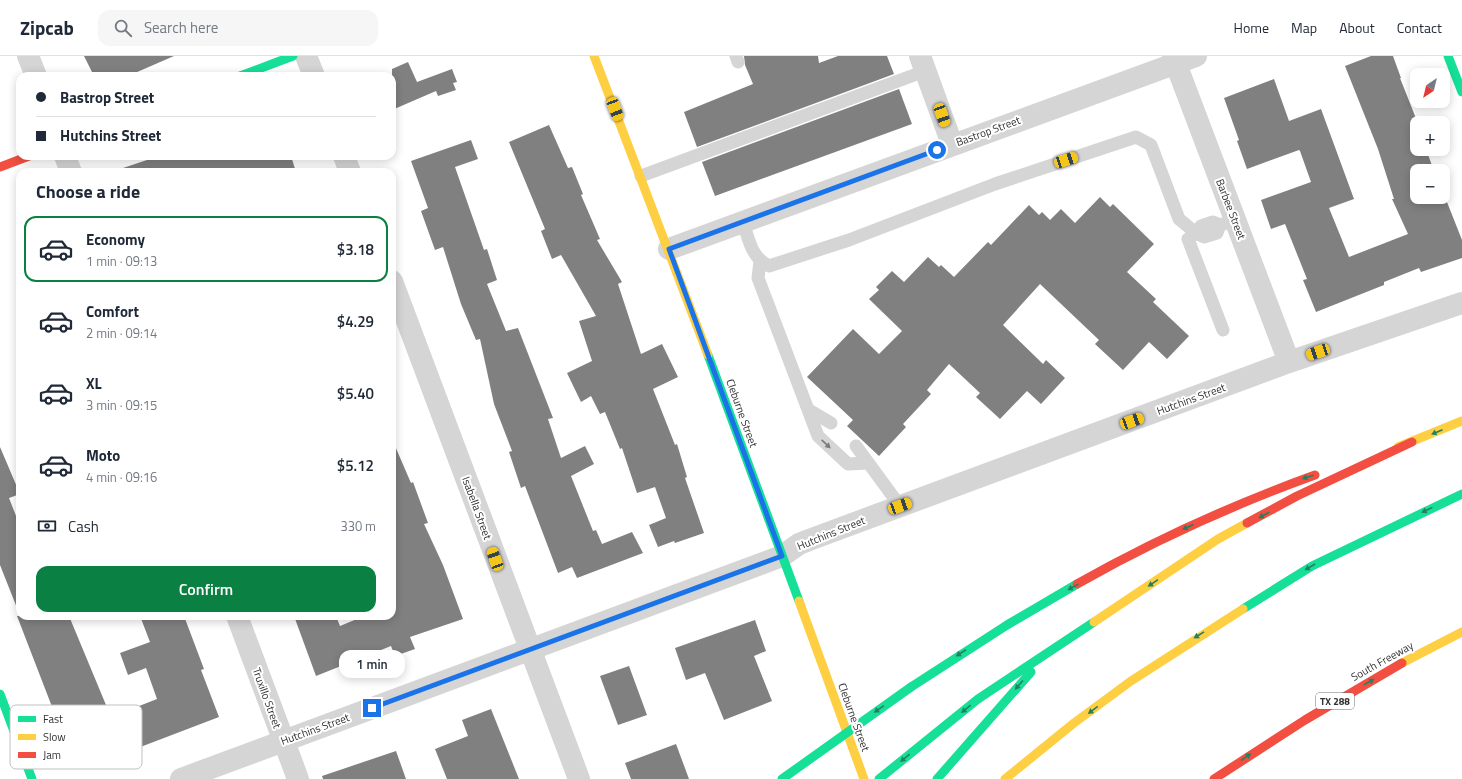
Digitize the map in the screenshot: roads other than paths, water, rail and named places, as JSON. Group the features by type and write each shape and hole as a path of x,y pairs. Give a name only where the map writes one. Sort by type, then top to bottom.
{"main road":[{"path":"251,72 293,56"},
{"name":"Cleburne Street","path":"594,56 669,249 864,779"},
{"path":"1448,56 1462,92"},
{"path":"0,167 18,160"},
{"path":"879,779 978,699 1218,540 1297,496 1412,442 1462,421"},
{"path":"782,779 911,687 976,644 1115,564 1184,528 1238,504 1284,486 1412,442"},
{"path":"1005,779 1131,681 1192,640 1312,566 1462,494"},
{"name":"South Freeway","path":"1214,779 1297,724 1411,658 1462,632"},
{"path":"937,779 946,771 1045,656"},
{"path":"0,694 10,721"},
{"path":"28,769 32,779"}],"street":[{"path":"28,56 34,72"},
{"path":"306,56 312,72"},
{"name":"Bastrop Street","path":"669,249 1182,58"},
{"name":"Barbee Street","path":"1182,58 1228,222 1289,362"},
{"path":"923,63 952,144"},
{"name":"Isabella Street","path":"396,292 529,650 579,779"},
{"name":"Hutchins Street","path":"181,779 782,556 799,544 900,506 1289,362 1462,303"},
{"name":"Truxillo Street","path":"238,620 282,741 298,779"}],"lane":[{"path":"640,176 923,63"},
{"path":"743,222 752,250 760,261 770,266 849,240 995,184 1136,137 1151,145 1179,219 1196,233"},
{"path":"1223,330 1188,239 1196,233 1200,226 1213,222 1228,222"},
{"path":"760,261 758,278 818,436 848,464 868,463"},
{"path":"809,410 831,423"},
{"path":"856,446 900,506"}]}
